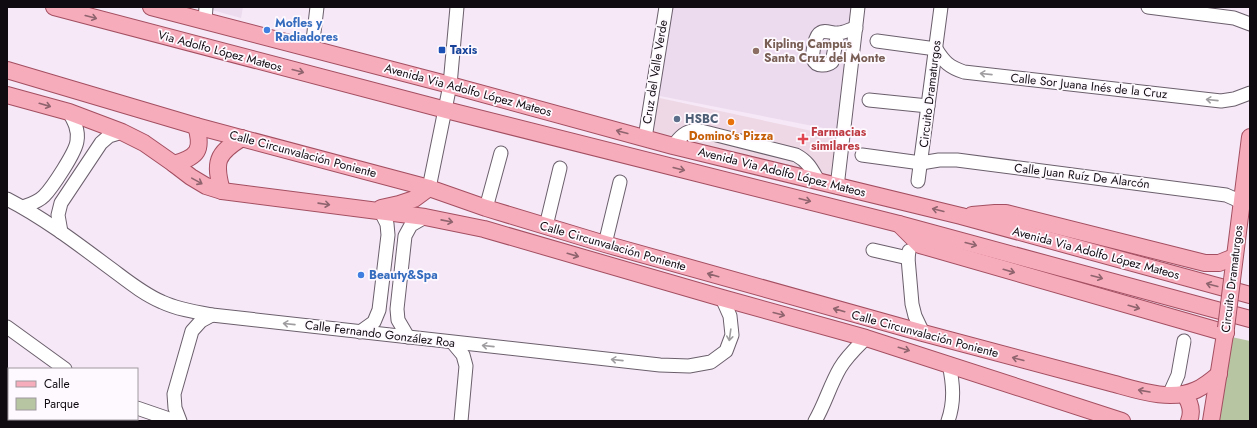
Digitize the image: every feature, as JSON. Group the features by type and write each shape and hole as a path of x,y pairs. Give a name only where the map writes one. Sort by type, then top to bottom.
{"main road":[{"name":"Via Adolfo López Mateos","path":"54,7 387,94"},
{"name":"Avenida Via Adolfo López Mateos","path":"151,7 205,13 312,49 673,146 961,216 1250,295"},
{"name":"Calle Circunvalación Poniente","path":"7,70 196,126 429,188 486,208 605,244 922,334 1141,391 1176,394"},
{"name":"Avenida Via Adolfo López Mateos","path":"387,94 899,224 1250,319"},
{"name":"Calle Circunvalación Poniente","path":"7,95 69,112 122,132 144,143 190,177 206,186 222,191 425,217 484,229 866,338 949,364 1111,420"},
{"path":"174,164 185,161 198,150 200,140 196,126"},
{"name":"Circuito Dramaturgos","path":"1211,421 1226,330 1234,257 1244,209 1250,137"},
{"path":"222,191 218,168 220,157 228,147 242,138"},
{"path":"377,211 414,199 429,188"},
{"path":"961,216 1006,213 1205,263 1219,262 1234,257"},
{"path":"899,224 920,245 1226,330"},
{"path":"1176,394 1196,390 1219,374"},
{"path":"1176,394 1190,403 1191,413 1189,421"}],"street":[{"path":"312,49 317,7"},
{"path":"429,188 450,85 457,7"},
{"name":"Cruz del Valle Verde","path":"645,138 666,7"},
{"path":"837,186 858,7"},
{"name":"Circuito Dramaturgos","path":"918,181 941,7"},
{"path":"1148,7 1234,18 1250,24"},
{"path":"838,33 856,28"},
{"path":"877,41 936,49"},
{"name":"Calle Sor Juana Inés de la Cruz","path":"936,49 943,61 953,68 964,72 1221,101 1234,99 1250,93"},
{"path":"869,100 928,106"},
{"path":"23,207 36,203 45,196 72,156 77,141 77,127 69,112"},
{"path":"61,232 58,215 60,204 101,143 109,136 122,132"},
{"path":"486,208 501,153"},
{"name":"Calle Juan Ruíz De Alarcón","path":"862,155 921,163 939,160 965,161 1226,195 1244,209"},
{"path":"546,226 560,168"},
{"path":"605,244 620,182"},
{"name":"Calle Fernando González Roa","path":"7,199 23,207 61,232 142,292 163,303 212,315 453,343 660,365 688,366 711,362 726,351 732,335 730,316 722,298"},
{"path":"360,332 374,322 379,310 388,235 387,224 377,211"},
{"path":"408,337 398,320 397,309 405,236 411,226 425,217"},
{"path":"872,250 909,255 912,304 922,334"},
{"path":"180,421 175,408 174,394 192,331 201,321 212,315"},
{"path":"7,327 64,368"},
{"path":"815,421 840,368 848,356 866,338"},
{"path":"1176,394 1184,341"},
{"path":"453,343 463,355 466,366 462,421"},
{"path":"948,421 953,402 954,384 949,364"},
{"path":"138,408 175,421"}],"shaded area":[{"path":"212,7 243,7 241,18 212,10"},
{"name":"Kipling Campus Santa Cruz del Monte","path":"670,7 855,7 839,131 655,95"},
{"path":"655,97 840,137 836,182 647,138"}],"green space":[{"path":"1227,336 1250,341 1250,421 1211,421"}],"place":[{"name":"Mofles y Radiadores","path":"267,30"},
{"name":"Taxis","path":"442,50"},
{"name":"Kipling Campus Santa Cruz del Monte","path":"756,51"},
{"name":"HSBC","path":"677,119"},
{"name":"Domino's Pizza","path":"731,122"},
{"name":"Farmacias similares","path":"803,139"},
{"name":"Beauty&Spa","path":"361,275"}]}
